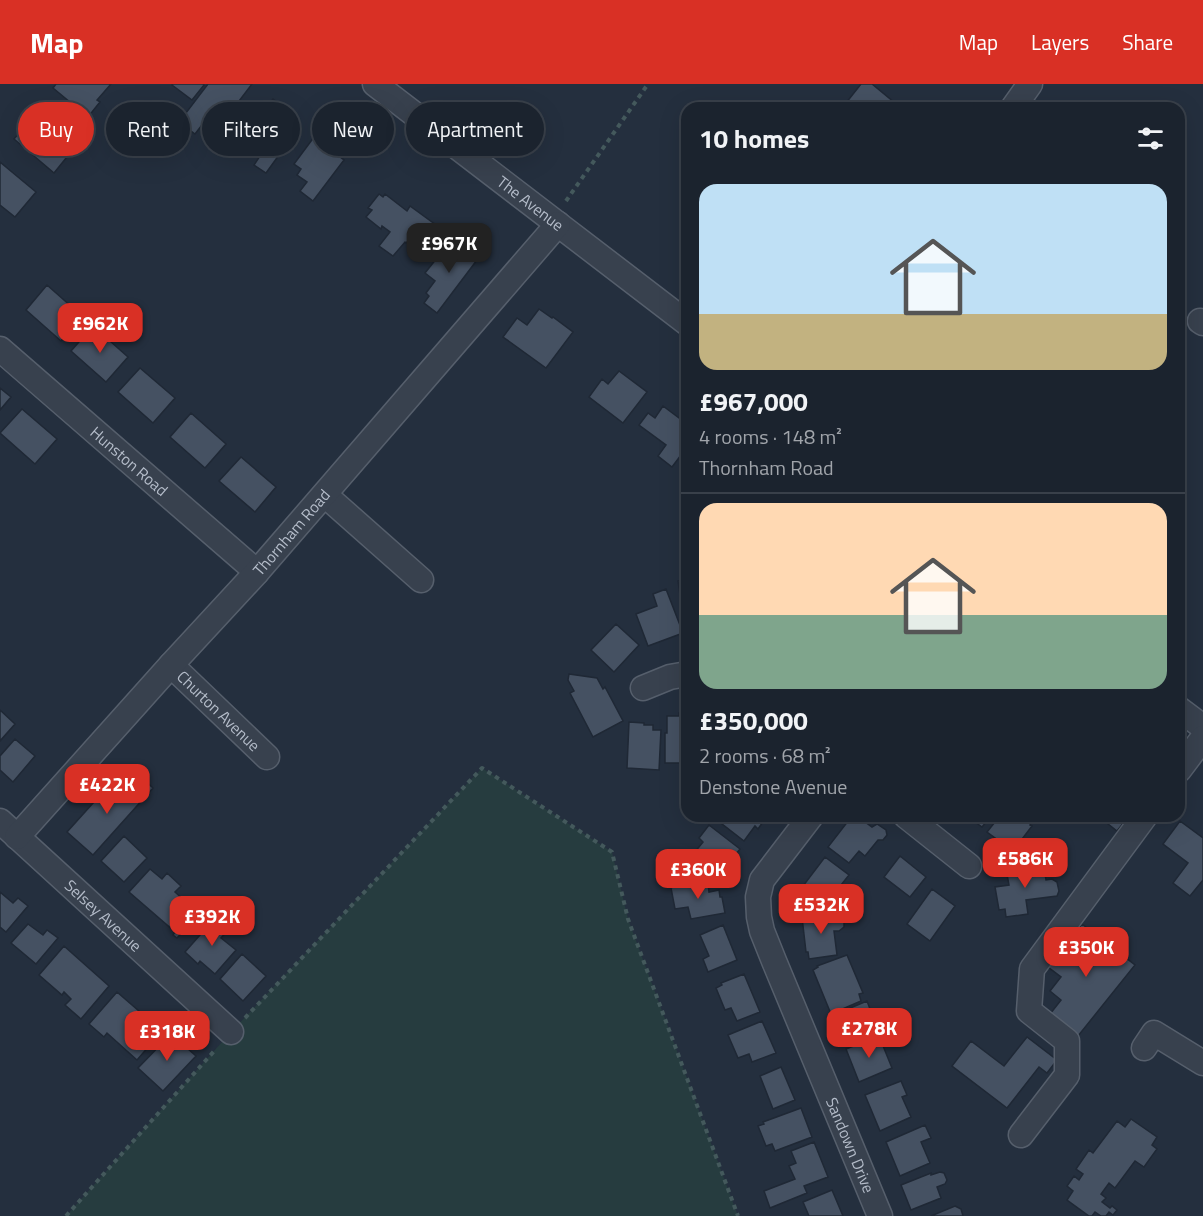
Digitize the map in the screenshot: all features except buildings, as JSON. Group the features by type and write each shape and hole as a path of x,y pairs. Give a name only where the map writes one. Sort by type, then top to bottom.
{"street":[{"name":"The Avenue","path":"375,84 681,318"},
{"path":"1017,102 1030,84"},
{"name":"Thornham Road","path":"9,829 171,665 257,573 558,224"},
{"name":"Hunston Road","path":"0,349 257,573"},
{"path":"325,495 421,580"},
{"name":"Churton Avenue","path":"171,665 267,757"},
{"path":"643,688 681,675"},
{"path":"1185,714 1203,727"},
{"path":"1185,762 1203,738"},
{"name":"Sandown Drive","path":"806,822 762,880 758,897 759,917 774,962 880,1216"},
{"path":"914,822 969,866"},
{"path":"1021,1135 1068,1075 1067,1041 1029,1011 1032,969 1141,822"},
{"name":"Selsey Avenue","path":"9,829 231,1032"},
{"path":"1144,1048 1154,1033 1203,1063"}],"path":[{"path":"558,224 561,209 648,84"},
{"path":"66,1216 231,1032 482,768 612,852 628,919 738,1216"}],"green space":[{"path":"482,768 612,852 628,919 738,1216 66,1216 231,1032"}]}
